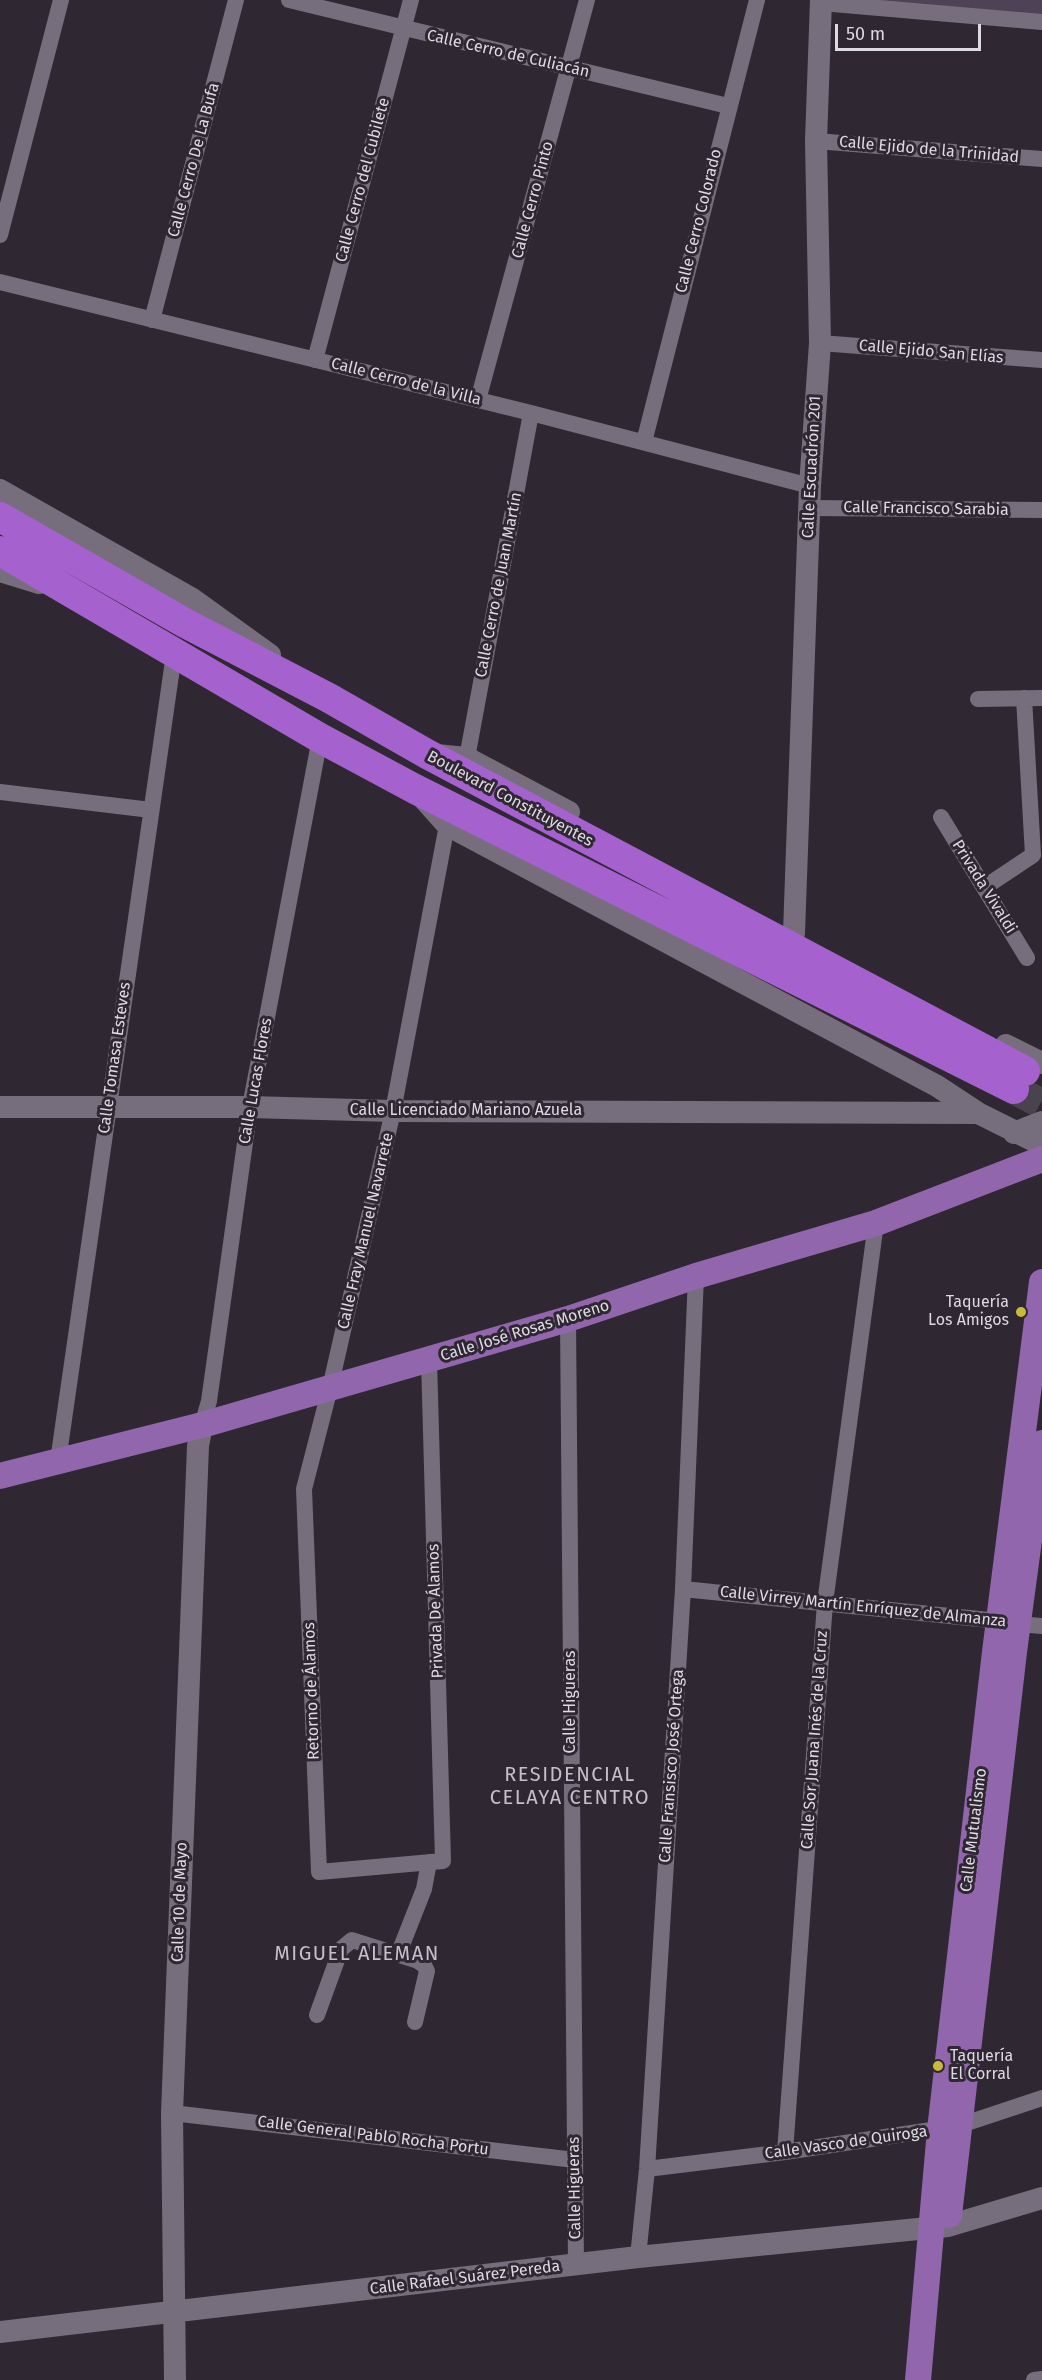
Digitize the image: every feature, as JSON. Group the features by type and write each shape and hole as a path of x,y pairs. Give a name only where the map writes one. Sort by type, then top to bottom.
{"highway":[{"name":"Boulevard Constituyentes","path":"0,518 185,623 329,698 427,754 1027,1075"},
{"name":"Boulevard Constituyentes","path":"0,551 174,654 415,789 1027,1075"}],"main road":[{"name":"Calle José Rosas Moreno","path":"0,1476 202,1425 568,1319 696,1276 876,1223 1042,1159"},
{"name":"Calle Mutualismo","path":"1020,1624 1042,1282"},
{"name":"Calle Mutualismo","path":"918,2380 939,2227 949,2128 1020,1624 1042,1443"},
{"name":"Calle Mutualismo","path":"935,2380 939,2227"}],"street":[{"path":"0,235 61,0"},
{"name":"Calle Cerro De La Bufa","path":"152,320 236,0"},
{"name":"Calle Cerro de Culiacán","path":"289,0 728,106"},
{"name":"Calle Cerro del Cubilete","path":"315,360 411,0"},
{"name":"Calle Cerro Pinto","path":"478,400 587,0"},
{"name":"Calle Cerro Colorado","path":"644,442 728,106 757,0"},
{"path":"821,2 1042,22"},
{"name":"Calle Escuadrón 201","path":"794,933 810,497 820,343 816,141 821,2"},
{"name":"Calle Ejido de la Trinidad","path":"816,141 1042,159"},
{"name":"Calle Cerro de la Villa","path":"0,282 644,442 810,497"},
{"name":"Calle Ejido San Elías","path":"820,343 1042,360"},
{"name":"Calle Cerro de Juan Martín","path":"467,758 531,413"},
{"path":"0,490 191,598 329,698"},
{"name":"Calle Francisco Sarabia","path":"810,497 1042,510"},
{"path":"0,571 81,597"},
{"name":"Calle Tomasa Esteves","path":"58,1461 174,654"},
{"path":"985,887 1038,857 1024,698"},
{"path":"978,699 1042,698"},
{"name":"Calle Lucas Flores","path":"202,1425 208,1401 250,1107 321,738"},
{"path":"427,754 467,758 794,933 1027,1075"},
{"path":"415,789 447,825 937,1086 978,1113 1042,1145"},
{"path":"0,792 151,810"},
{"name":"Privada Vivaldi","path":"941,817 1028,958"},
{"name":"Calle Fray Manuel Navarrete","path":"330,1388 393,1111 447,825"},
{"path":"931,1113 937,1086"},
{"name":"Calle Licenciado Mariano Azuela","path":"0,1107 978,1113"},
{"path":"1014,1132 1042,1122"},
{"name":"Calle Sor Juana Inés de la Cruz","path":"785,2152 825,1604 876,1223"},
{"name":"Calle Fransisco José Ortega","path":"638,2256 646,2169 684,1589 696,1276"},
{"name":"Calle Higueras","path":"568,1319 576,2265"},
{"name":"Privada De Álamos","path":"398,1955 436,1862 429,1360"},
{"name":"Retorno de Álamos","path":"330,1388 304,1490 319,1872 436,1862"},
{"name":"Calle 10 de Mayo","path":"175,2380 172,2113 197,1458 202,1425"},
{"name":"Calle Virrey Martín Enríquez de Almanza","path":"684,1589 1020,1624"},
{"path":"317,2015 341,1949 352,1940 418,1961 424,1965 427,1971 415,2022"},
{"name":"Calle Vasco de Quiroga","path":"646,2169 949,2128 1042,2098"},
{"name":"Calle General Pablo Rocha Portu","path":"172,2113 575,2160"},
{"name":"Calle Rafael Suárez Pereda","path":"0,2332 638,2256 939,2227 1042,2198"},
{"path":"1034,2380 1042,2379"}],"shaded area":[{"path":"866,0 1042,0 1042,22"}],"tunnel":[{"path":"1014,1089 1042,1104"}],"place":[{"name":"Taquería Los Amigos","path":"1021,1312"},
{"name":"Taquería El Corral","path":"938,2066"}],"district":[{"name":"RESIDENCIAL CELAYA CENTRO","path":"570,1786"},
{"name":"MIGUEL ALEMAN","path":"357,1954"}]}
